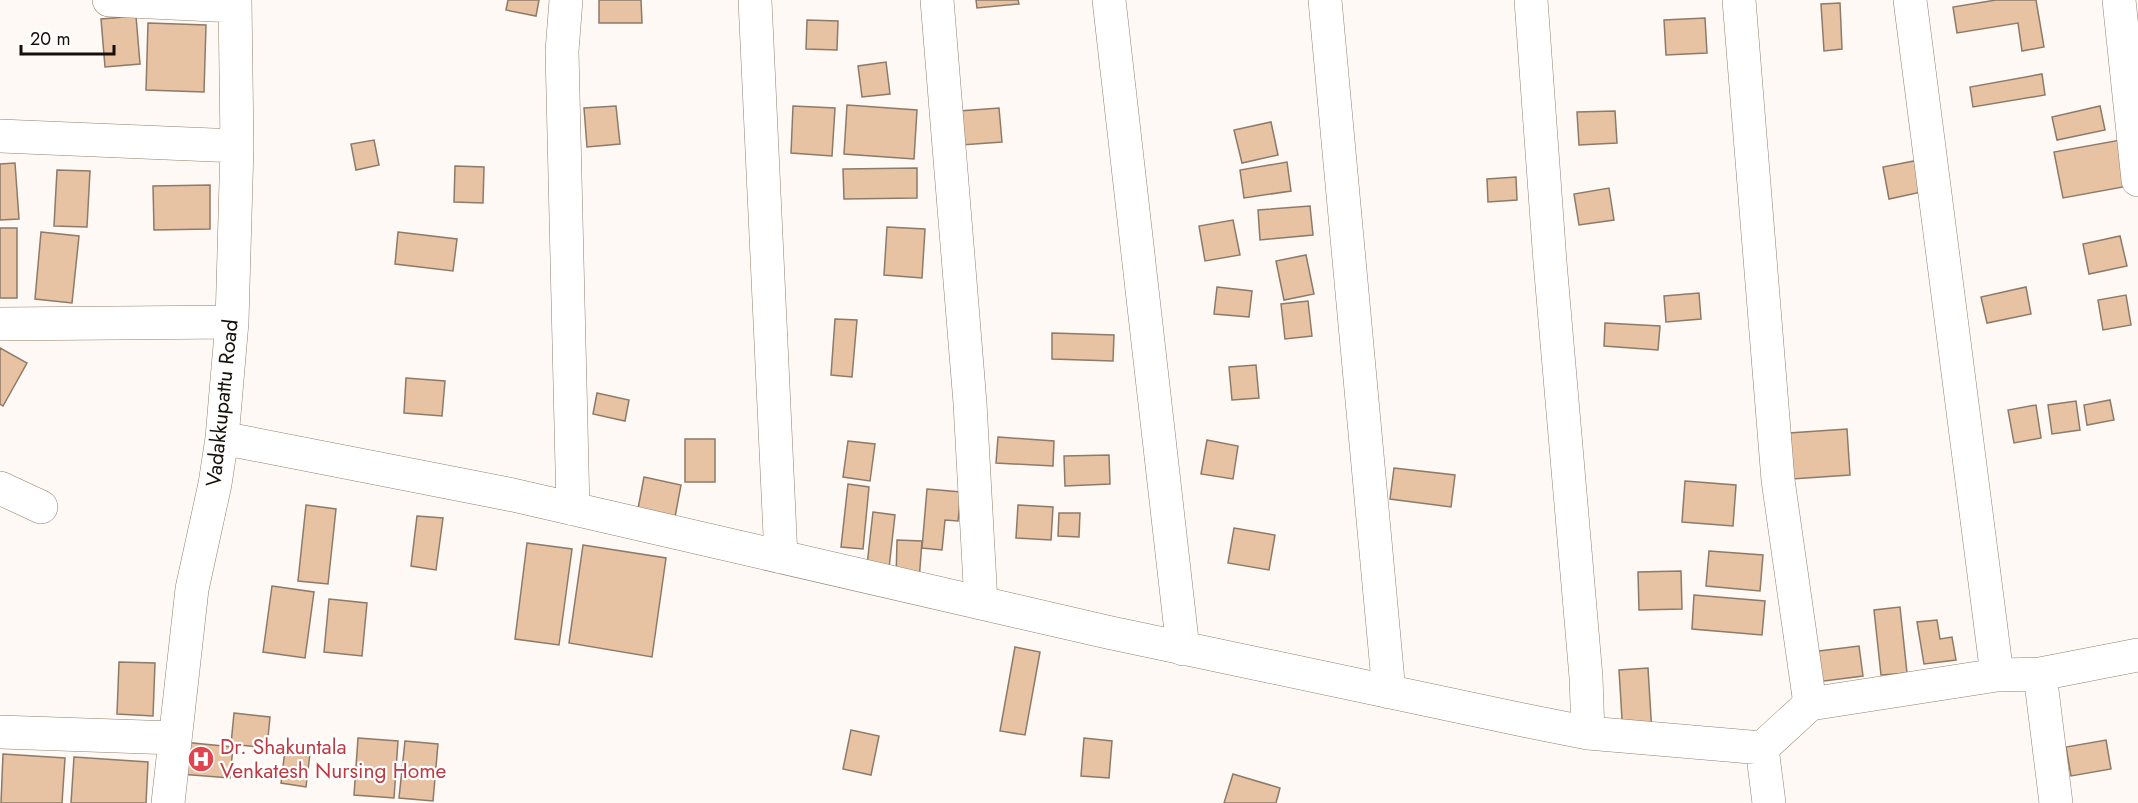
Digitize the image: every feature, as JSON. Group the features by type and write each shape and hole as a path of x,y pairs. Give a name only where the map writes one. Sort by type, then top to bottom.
{"street":[{"path":"108,0 235,3"},
{"path":"566,0 562,51 573,509"},
{"path":"755,0 781,557"},
{"path":"937,0 970,403 981,603"},
{"path":"1109,0 1183,649"},
{"path":"1325,0 1389,692"},
{"path":"1531,0 1550,262 1586,677 1588,733"},
{"path":"1739,0 1778,480 1810,704"},
{"path":"1910,0 1997,675"},
{"path":"2119,0 2138,180"},
{"name":"Vadakkupattu Road","path":"168,803 192,589 215,484 222,438 231,322 237,146 235,3"},
{"path":"0,136 237,146"},
{"path":"0,324 231,322"},
{"path":"222,438 513,495 1183,649 1588,733 1762,748 1810,704 1997,675 2040,674 2138,655"},
{"path":"0,488 41,507"},
{"path":"2040,674 2056,803"},
{"path":"0,732 175,738"},
{"path":"1762,748 1769,803"}],"building":[{"path":"508,0 539,0 536,16 506,10"},
{"path":"599,0 641,0 642,23 599,23"},
{"path":"976,0 1018,0 1019,4 977,8"},
{"path":"1996,0 2036,0 2044,47 2022,51 2018,23 1957,33 1953,7"},
{"path":"1840,3 1842,49 1824,51 1821,4"},
{"path":"136,16 140,64 105,67 101,19"},
{"path":"1705,18 1707,53 1666,55 1664,20"},
{"path":"807,20 838,21 837,50 806,49"},
{"path":"148,23 206,25 204,92 146,90"},
{"path":"886,62 890,94 862,97 858,66"},
{"path":"2042,74 2045,95 1973,107 1970,87"},
{"path":"847,105 917,110 914,159 844,154"},
{"path":"616,106 620,144 587,147 584,108"},
{"path":"793,106 835,108 832,156 791,153"},
{"path":"2100,106 2105,130 2057,140 2052,117"},
{"path":"999,108 1002,142 961,145 959,111"},
{"path":"1615,111 1617,143 1579,145 1577,112"},
{"path":"1271,122 1278,155 1242,163 1234,130"},
{"path":"2126,139 2134,185 2063,198 2054,152"},
{"path":"374,140 379,165 356,170 351,144"},
{"path":"1919,160 1926,191 1889,199 1883,167"},
{"path":"1287,162 1291,191 1244,198 1240,170"},
{"path":"15,163 19,219 0,220 0,164"},
{"path":"455,166 484,167 483,203 454,202"},
{"path":"917,168 917,198 844,199 843,169"},
{"path":"57,170 90,171 87,227 54,226"},
{"path":"1516,177 1517,200 1488,202 1487,179"},
{"path":"210,185 210,229 154,230 153,186"},
{"path":"1609,188 1614,220 1579,225 1574,194"},
{"path":"1310,206 1313,235 1260,240 1258,210"},
{"path":"1233,220 1240,255 1205,261 1199,226"},
{"path":"887,227 925,229 922,278 884,275"},
{"path":"0,228 17,228 17,298 0,298"},
{"path":"41,232 79,236 72,303 35,299"},
{"path":"398,232 457,239 453,271 395,264"},
{"path":"2120,236 2127,266 2089,274 2083,244"},
{"path":"1306,255 1314,294 1284,300 1276,261"},
{"path":"1217,287 1252,291 1249,317 1214,314"},
{"path":"2026,287 2031,314 1987,323 1981,297"},
{"path":"1699,293 1701,319 1666,322 1664,296"},
{"path":"2126,295 2131,325 2103,330 2098,300"},
{"path":"1308,301 1312,336 1285,339 1281,304"},
{"path":"835,319 857,320 852,377 831,375"},
{"path":"1605,323 1660,326 1658,350 1604,346"},
{"path":"1052,333 1114,335 1113,361 1052,359"},
{"path":"0,348 27,363 3,406 0,404"},
{"path":"1256,365 1259,398 1232,400 1229,367"},
{"path":"406,378 445,381 442,416 404,413"},
{"path":"597,393 629,400 625,421 593,414"},
{"path":"2110,400 2114,420 2087,425 2084,405"},
{"path":"2076,401 2080,430 2052,434 2048,405"},
{"path":"2036,405 2041,438 2014,443 2008,410"},
{"path":"1847,429 1850,475 1792,479 1789,433"},
{"path":"998,437 1054,441 1053,466 996,463"},
{"path":"685,439 715,439 715,482 685,482"},
{"path":"1207,440 1238,446 1233,479 1201,474"},
{"path":"848,441 875,444 870,481 843,477"},
{"path":"1109,455 1110,484 1065,486 1064,456"},
{"path":"1394,468 1455,475 1451,507 1390,499"},
{"path":"644,477 681,485 675,517 638,509"},
{"path":"1685,481 1736,485 1733,526 1682,522"},
{"path":"848,484 869,487 863,549 841,547"},
{"path":"927,489 961,492 958,521 945,520 942,550 922,548"},
{"path":"306,505 336,509 328,584 298,581"},
{"path":"1018,505 1053,507 1051,540 1016,538"},
{"path":"873,512 895,515 888,577 866,574"},
{"path":"1059,513 1080,513 1079,537 1058,536"},
{"path":"417,516 443,518 436,570 411,566"},
{"path":"1234,528 1275,535 1269,570 1228,563"},
{"path":"897,540 922,541 919,581 896,579"},
{"path":"527,543 572,549 559,645 515,639"},
{"path":"583,545 666,558 652,657 569,643"},
{"path":"1709,551 1763,555 1760,591 1706,586"},
{"path":"1681,571 1682,609 1639,610 1638,572"},
{"path":"272,586 314,592 305,658 263,652"},
{"path":"1694,595 1765,601 1762,635 1692,629"},
{"path":"329,599 367,603 362,656 324,652"},
{"path":"1900,607 1907,673 1881,675 1874,610"},
{"path":"1937,620 1940,639 1952,637 1956,660 1924,664 1917,622"},
{"path":"1859,646 1863,676 1816,682 1811,652"},
{"path":"1015,647 1040,652 1025,735 1000,731"},
{"path":"119,662 155,663 153,716 117,714"},
{"path":"1648,668 1652,734 1623,736 1619,670"},
{"path":"234,713 270,717 267,748 231,744"},
{"path":"851,730 879,736 871,775 843,769"},
{"path":"358,738 398,741 394,798 354,795"},
{"path":"1084,738 1112,741 1109,778 1081,776"},
{"path":"2106,740 2111,769 2071,776 2066,747"},
{"path":"405,741 438,744 433,801 399,798"},
{"path":"183,742 233,747 230,778 180,774"},
{"path":"286,742 311,745 306,787 281,783"},
{"path":"3,754 65,758 62,803 1,803"},
{"path":"74,757 148,762 146,803 71,803"},
{"path":"1233,774 1280,788 1276,803 1224,803"}],"place":[{"name":"Dr. Shakuntala Venkatesh Nursing Home","path":"201,759"}]}
